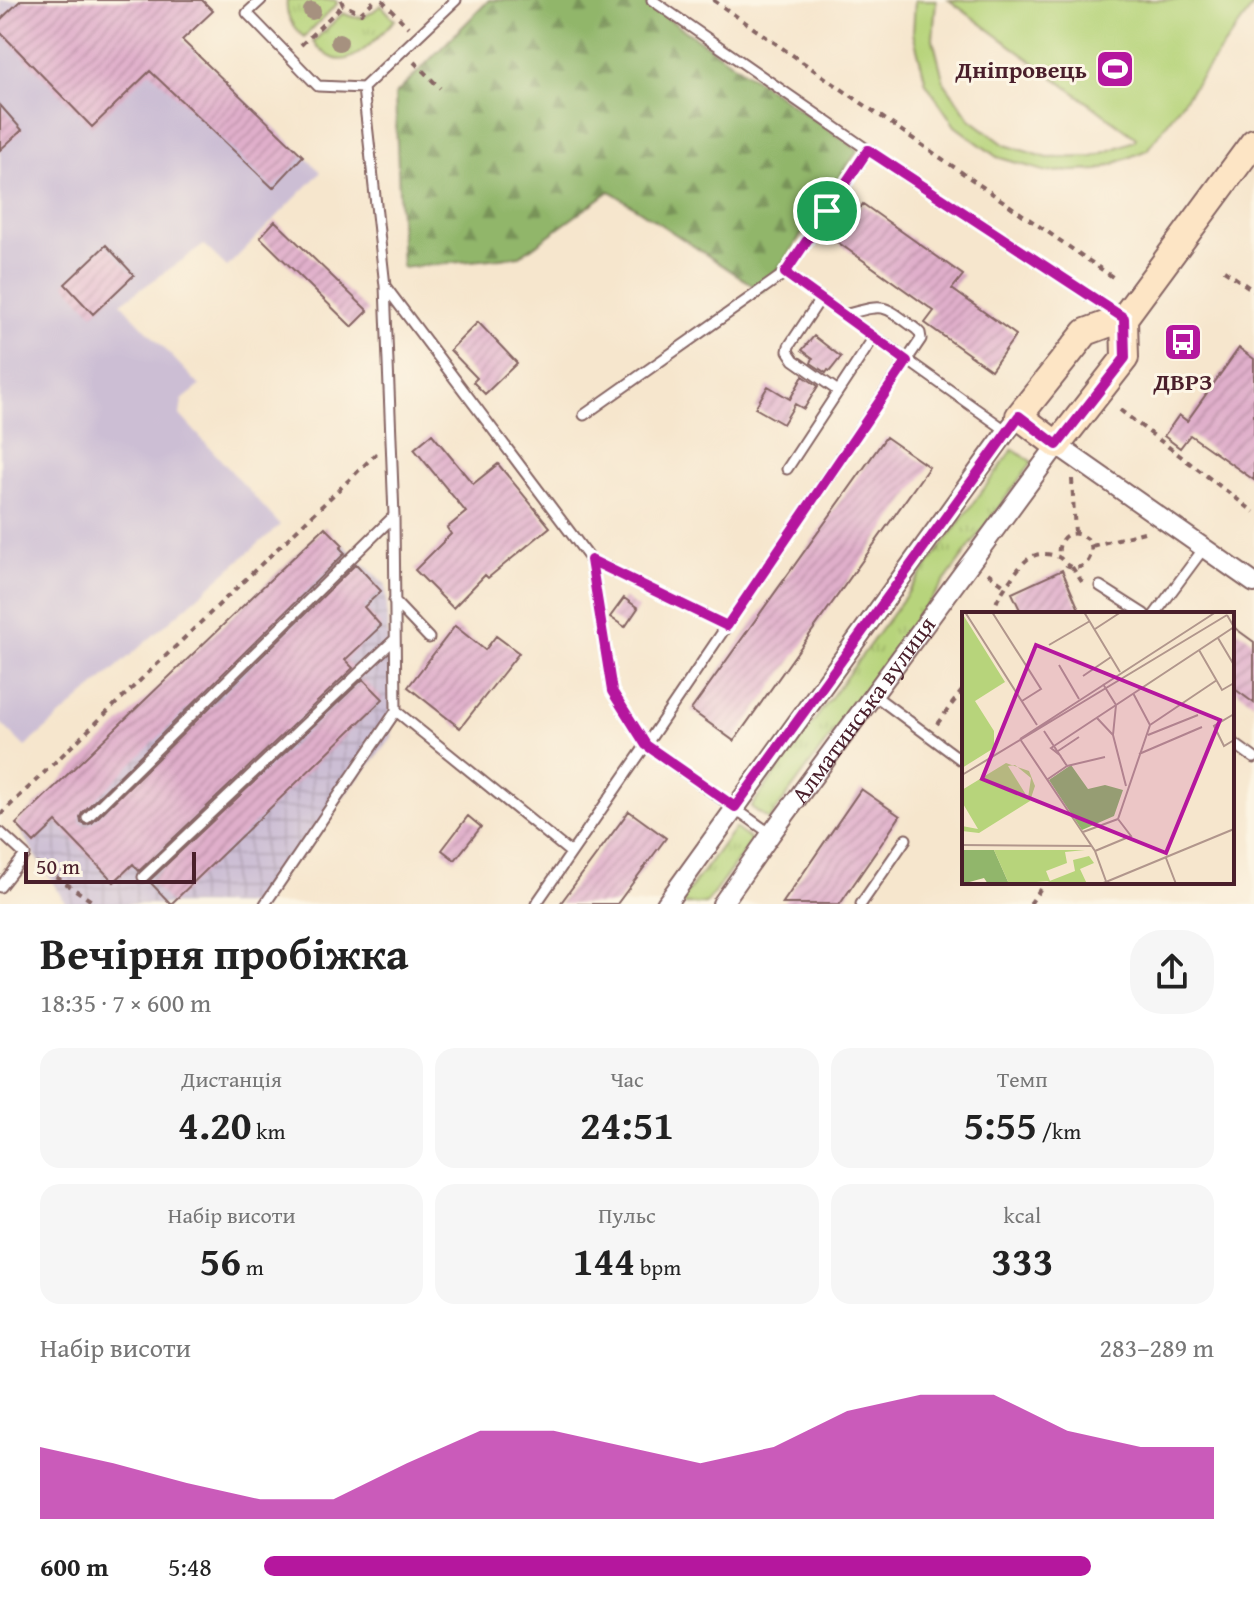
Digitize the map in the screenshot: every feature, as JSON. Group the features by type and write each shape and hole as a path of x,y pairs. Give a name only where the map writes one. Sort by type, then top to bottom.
{"street":[{"path":"1124,318 1254,142"},
{"name":"Алматинська вулиця","path":"666,904 1013,424 1086,332 1124,318 1125,358 873,694 722,904"},
{"path":"1013,424 1057,445 1254,583"}],"lane":[{"path":"261,0 247,13 318,86 363,88 456,0"},
{"path":"652,0 868,150 1124,318"},
{"path":"265,904 396,711 394,516 385,286 363,88"},
{"path":"584,415 785,273 868,150"},
{"path":"785,273 907,361 1013,424"},
{"path":"385,286 591,560 727,626"},
{"path":"821,298 788,351 794,360 838,391"},
{"path":"536,904 921,339 916,329 886,307 844,315"},
{"path":"787,469 874,337"},
{"path":"87,818 394,516"},
{"path":"1156,612 1204,548"},
{"path":"591,560 612,691 646,745 771,834"},
{"path":"1100,586 1141,612"},
{"path":"394,601 429,638"},
{"path":"143,877 394,640"},
{"path":"873,694 962,761"},
{"path":"396,711 571,853"},
{"path":"1234,743 1254,758"},
{"path":"0,832 25,855 0,887"},
{"path":"861,904 906,839"}],"path":[{"path":"289,56 342,3 361,13 375,0"},
{"path":"382,0 417,37"},
{"path":"713,0 1114,278"},
{"path":"414,62 440,88"},
{"path":"1224,270 1254,291"},
{"path":"1120,410 1254,512"},
{"path":"0,815 391,440"},
{"path":"1071,473 1075,533"},
{"path":"1092,546 1152,530"},
{"path":"1069,534 1086,537 1092,546 1091,558 1083,566 1072,567 1059,557 1060,541 1069,534"},
{"path":"995,612 996,601 1027,558 1039,553 1059,557"},
{"path":"988,573 1006,586"},
{"path":"929,736 962,691"},
{"path":"25,855 96,904"},
{"path":"1030,904 1044,884"}],"shaded area":[{"path":"0,0 202,0 213,11 183,40 321,172 227,267 204,245 121,303 200,386 182,400 180,415 280,525 25,747 0,722"},
{"path":"325,527 386,585 392,738 255,904 66,904 16,824"}],"green space":[{"path":"287,0 336,0 337,4 304,37 290,20"},
{"path":"489,0 641,0 858,150 763,292 610,191 520,256 402,268 395,95"},
{"name":"Дніпровець","path":"915,0 936,0 933,39 944,82 970,119 1005,145 1048,158 1093,157 1136,138 949,0 1254,0 1254,5 1147,150 1099,170 1047,172 997,157 955,126 926,83 913,33"},
{"path":"381,5 395,20 358,54 341,60 333,58 313,42 343,13 363,17"},
{"path":"1013,449 1032,462 769,820 751,807"},
{"path":"735,828 752,841 706,904 679,904"}],"building":[{"path":"21,0 202,0 213,11 182,40 303,156 273,188 150,71 92,127 0,32 0,20"},
{"path":"0,105 22,130 0,150"},
{"path":"863,204 963,275 952,289 1016,335 991,370 925,323 934,311 836,241"},
{"path":"275,221 368,311 352,327 260,237"},
{"path":"106,245 134,275 93,314 65,284"},
{"path":"478,322 517,363 485,394 473,382 477,378 450,350"},
{"path":"814,336 841,357 826,373 811,363 813,358 802,350"},
{"path":"1239,348 1254,359 1254,480 1190,435 1180,448 1164,436 1179,415 1187,421"},
{"path":"803,376 818,386 804,409 795,404 783,424 755,408 768,386 790,399"},
{"path":"432,434 473,484 498,464 550,527 488,578 485,575 453,608 415,570 451,534 447,528 466,512 414,449"},
{"path":"886,437 929,467 734,741 691,710"},
{"path":"325,527 343,545 340,548 345,553 82,813 81,823 92,823 356,564 381,591 364,607 381,626 345,660 353,668 139,871 133,864 114,882 56,822 34,843 16,824"},
{"path":"1062,570 1080,612 1021,612 1012,593"},
{"path":"624,598 638,608 625,627 610,617"},
{"path":"455,626 485,650 496,636 519,653 460,728 408,687"},
{"path":"1234,627 1254,642 1254,703 1234,688"},
{"path":"363,679 383,699 171,904 149,881"},
{"path":"861,789 900,816 882,843 840,904 782,904"},
{"path":"629,811 666,838 617,904 560,904"},
{"path":"468,816 481,827 455,860 442,850"}],"place":[{"name":"Дніпровець","path":"1115,69"},
{"name":"ДВРЗ","path":"1183,342"}],"route":[{"path":"868,150 1124,318 1125,358 1057,445 1019,416 735,807 646,745 612,691 591,560 727,626 907,361 785,273 827,211 868,150"}]}
